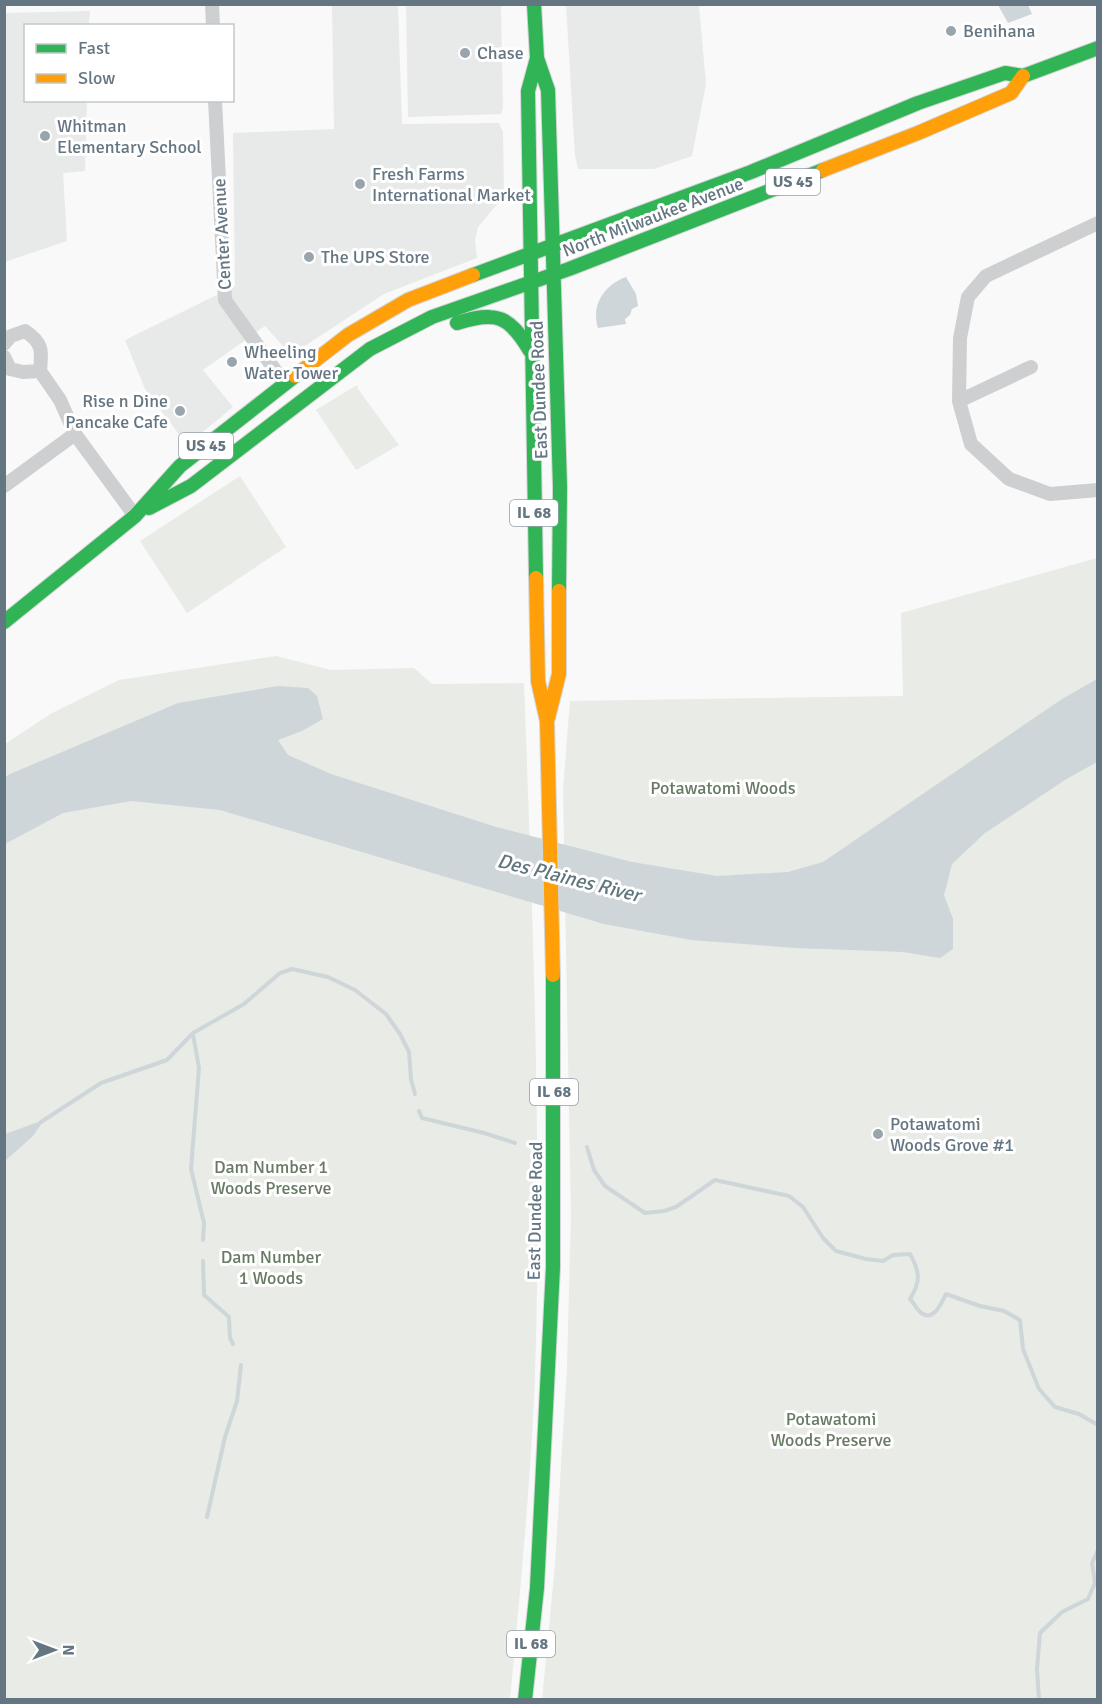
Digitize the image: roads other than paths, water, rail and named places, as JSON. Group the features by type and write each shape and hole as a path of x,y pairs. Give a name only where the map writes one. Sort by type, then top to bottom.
{"main road":[{"name":"East Dundee Road","path":"534,4 537,58 548,90 560,465 560,674 547,721"},
{"name":"North Milwaukee Avenue","path":"553,245 768,166 918,103 1005,73 1023,75 1098,48"},
{"name":"East Dundee Road","path":"525,1700 537,1588 553,1267 553,918 547,721 538,681 530,284 528,91 537,58"},
{"name":"North Milwaukee Avenue","path":"554,274 918,133 1011,93 1023,75"},
{"name":"US 45","path":"4,622 135,516 180,466 348,335 408,300 553,245"},
{"name":"US 45","path":"135,516 191,486 370,349 432,317 554,274"},
{"path":"370,349 488,315 505,318 512,323 521,333 531,352"}],"street":[{"path":"212,4 213,24"},
{"name":"Center Avenue","path":"215,102 225,300 285,384"},
{"path":"1097,224 986,276 968,297 960,338 959,401 971,444 1009,479 1050,494 1098,490"},
{"path":"4,344 11,336 25,331 36,339 42,351 40,371 60,400 75,434 135,516"},
{"path":"4,357 10,369 23,372 40,371"},
{"path":"959,401 1031,367"},
{"path":"4,486 75,434"}],"water":[{"path":"998,5 1028,5 1032,14 1008,23"},
{"path":"626,277 636,294 638,306 632,309 630,315 625,319 626,324 598,328 596,311 601,297 611,285"},
{"name":"Des Plaines River","path":"1097,679 1097,762 1065,780 985,833 952,864 944,895 953,919 953,949 940,958 903,952 796,948 691,940 604,924 220,810 131,801 63,813 5,844 5,777 10,774 178,703 278,686 308,688 317,696 323,719 302,731 278,740 288,755 331,774 493,826 632,862 717,876 788,872 823,862 1062,699"},
{"path":"44,1120 33,1136 5,1161 5,1134"}],"waterway":[{"path":"41,1122 101,1083 167,1060 193,1033 244,1004 280,973 292,969 328,977 355,990 386,1014 409,1052 411,1079 415,1094"},
{"path":"193,1034 199,1068 191,1169 204,1223 203,1240"},
{"path":"419,1111 422,1118 515,1143"},
{"path":"587,1147 594,1170 605,1186 645,1213 676,1207 715,1180 789,1196 803,1207 823,1238 836,1251 883,1261 893,1255 910,1254 918,1276 910,1299 919,1311 931,1315 946,1294 980,1306 1004,1311 1020,1320 1023,1349 1039,1389 1055,1407 1079,1414 1098,1425"},
{"path":"203,1261 204,1295 229,1317 230,1338 233,1344"},
{"path":"207,1517 225,1437 237,1401 241,1365"},
{"path":"1039,1700 1037,1669 1040,1633 1062,1612 1088,1599 1095,1583 1092,1563 1098,1550"}],"place":[{"name":"Benihana","path":"951,31"},
{"name":"Chase","path":"465,53"},
{"name":"Whitman Elementary School","path":"45,136"},
{"name":"Fresh Farms International Market","path":"360,184"},
{"name":"The UPS Store","path":"309,257"},
{"name":"Wheeling Water Tower","path":"232,362"},
{"name":"Rise n Dine Pancake Cafe","path":"180,411"},
{"name":"Potawatomi Woods Grove #1","path":"878,1134"}],"park label":[{"name":"Potawatomi Woods","path":"723,788"},
{"name":"Dam Number 1 Woods Preserve","path":"271,1177"},
{"name":"Dam Number 1 Woods","path":"271,1267"},
{"name":"Potawatomi Woods Preserve","path":"831,1429"}]}
